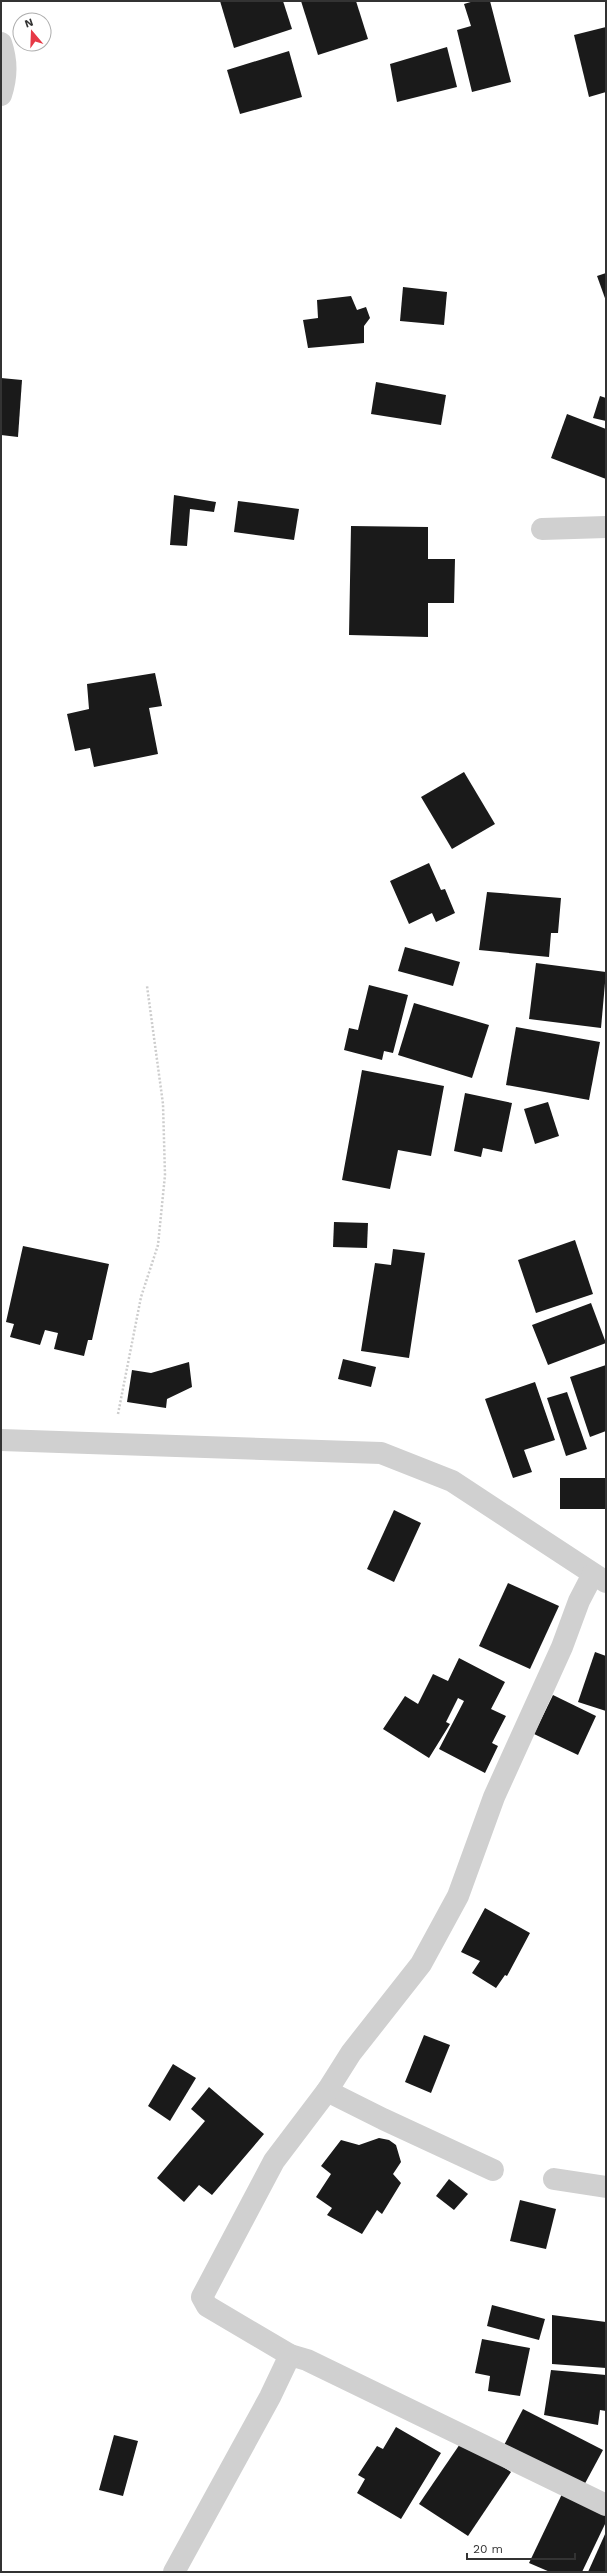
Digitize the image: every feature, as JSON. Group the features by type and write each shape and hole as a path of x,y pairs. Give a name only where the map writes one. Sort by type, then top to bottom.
{"street":[{"path":"1,43 5,55 7,78 1,95"},
{"path":"542,529 606,528"},
{"path":"1,1440 381,1452 452,1480 600,1578 579,1601 562,1647 494,1797 458,1896 421,1964 351,2053 327,2091 274,2161 202,2297 207,2306 290,2355 307,2360 606,2505"},
{"path":"327,2091 383,2119 493,2170"},
{"path":"554,2179 606,2187"},
{"path":"174,2572 270,2397 290,2355"}],"path":[{"path":"112,1444 141,1296 158,1245 165,1175 162,1104 147,986"}],"building":[{"path":"220,1 283,1 292,29 234,48"},
{"path":"301,1 356,1 368,39 318,55"},
{"path":"474,1 490,1 511,82 472,92 457,30 471,26 464,4"},
{"path":"606,27 606,92 589,97 574,35"},
{"path":"447,47 457,87 397,102 390,64"},
{"path":"289,51 302,97 240,114 227,70"},
{"path":"606,273 606,301 597,276"},
{"path":"403,287 447,292 444,325 400,321"},
{"path":"351,296 357,310 366,307 370,318 364,326 364,343 308,348 303,320 318,318 317,300"},
{"path":"1,378 22,380 18,437 1,435"},
{"path":"376,382 446,395 441,425 371,414"},
{"path":"600,396 606,398 606,421 593,418"},
{"path":"567,414 606,429 606,479 551,458"},
{"path":"174,495 216,502 214,512 190,509 187,546 170,545"},
{"path":"238,501 299,509 294,540 234,532"},
{"path":"351,526 428,527 428,559 455,559 454,603 428,603 428,637 349,635"},
{"path":"155,673 162,706 149,708 158,754 94,767 90,748 75,751 67,714 89,709 87,684"},
{"path":"464,772 495,824 452,849 421,797"},
{"path":"429,863 441,890 445,889 455,913 436,922 432,913 409,924 390,881"},
{"path":"487,892 561,898 558,933 551,933 549,957 479,950"},
{"path":"405,947 460,962 453,986 398,971"},
{"path":"536,963 606,972 601,1028 529,1019"},
{"path":"369,985 408,995 393,1053 384,1051 382,1060 344,1050 349,1028 358,1030"},
{"path":"414,1003 489,1025 472,1078 398,1055"},
{"path":"516,1027 600,1042 589,1100 506,1085"},
{"path":"362,1070 444,1086 431,1156 398,1150 390,1189 342,1180"},
{"path":"465,1093 512,1103 502,1152 483,1148 481,1157 454,1151"},
{"path":"548,1102 559,1136 535,1144 524,1109"},
{"path":"334,1222 368,1223 367,1248 333,1247"},
{"path":"575,1240 593,1294 536,1313 518,1260"},
{"path":"23,1246 109,1264 92,1340 88,1340 84,1356 54,1349 58,1333 45,1330 40,1345 10,1337 14,1324 6,1322"},
{"path":"393,1249 425,1253 409,1358 361,1351 375,1263 391,1265"},
{"path":"591,1303 606,1343 548,1365 532,1325"},
{"path":"343,1359 376,1367 371,1387 338,1379"},
{"path":"189,1362 192,1387 167,1399 166,1408 127,1402 132,1370 151,1373"},
{"path":"606,1365 606,1431 590,1437 570,1377"},
{"path":"535,1382 555,1440 524,1450 532,1472 513,1478 485,1399"},
{"path":"567,1392 587,1449 566,1456 547,1398"},
{"path":"560,1478 606,1478 606,1509 560,1509"},
{"path":"394,1510 421,1523 394,1582 367,1569"},
{"path":"508,1583 559,1606 530,1669 479,1646"},
{"path":"595,1652 606,1656 606,1711 578,1702"},
{"path":"459,1658 505,1682 491,1709 506,1716 492,1743 498,1746 485,1773 439,1749 464,1701 458,1698 446,1722 450,1724 429,1758 383,1729 405,1696 418,1704 433,1674 448,1681"},
{"path":"553,1695 596,1716 578,1755 534,1734"},
{"path":"485,1908 530,1933 507,1976 505,1975 496,1988 472,1973 480,1961 461,1952"},
{"path":"424,2035 450,2045 431,2093 405,2082"},
{"path":"173,2064 196,2078 170,2121 148,2106"},
{"path":"209,2087 264,2134 212,2195 199,2185 184,2202 157,2178 205,2121 191,2109"},
{"path":"379,2138 389,2140 396,2145 401,2162 393,2174 401,2183 382,2214 377,2210 362,2234 327,2215 332,2208 316,2197 331,2174 321,2166 341,2140 359,2145"},
{"path":"449,2179 468,2194 454,2210 436,2196"},
{"path":"520,2200 556,2209 546,2249 510,2241"},
{"path":"492,2305 545,2319 539,2340 487,2326"},
{"path":"552,2315 606,2322 606,2368 552,2364"},
{"path":"482,2339 530,2348 520,2396 488,2391 490,2376 475,2373"},
{"path":"551,2370 606,2375 606,2411 600,2410 598,2425 544,2415"},
{"path":"523,2409 603,2450 582,2489 502,2449"},
{"path":"396,2427 441,2453 401,2519 357,2493 365,2479 358,2475 377,2446 383,2449"},
{"path":"114,2435 138,2441 123,2496 99,2490"},
{"path":"462,2441 511,2472 468,2536 419,2504"},
{"path":"562,2494 606,2515 606,2522 582,2572 550,2572 529,2563"},
{"path":"606,2532 606,2572 588,2572"}]}
